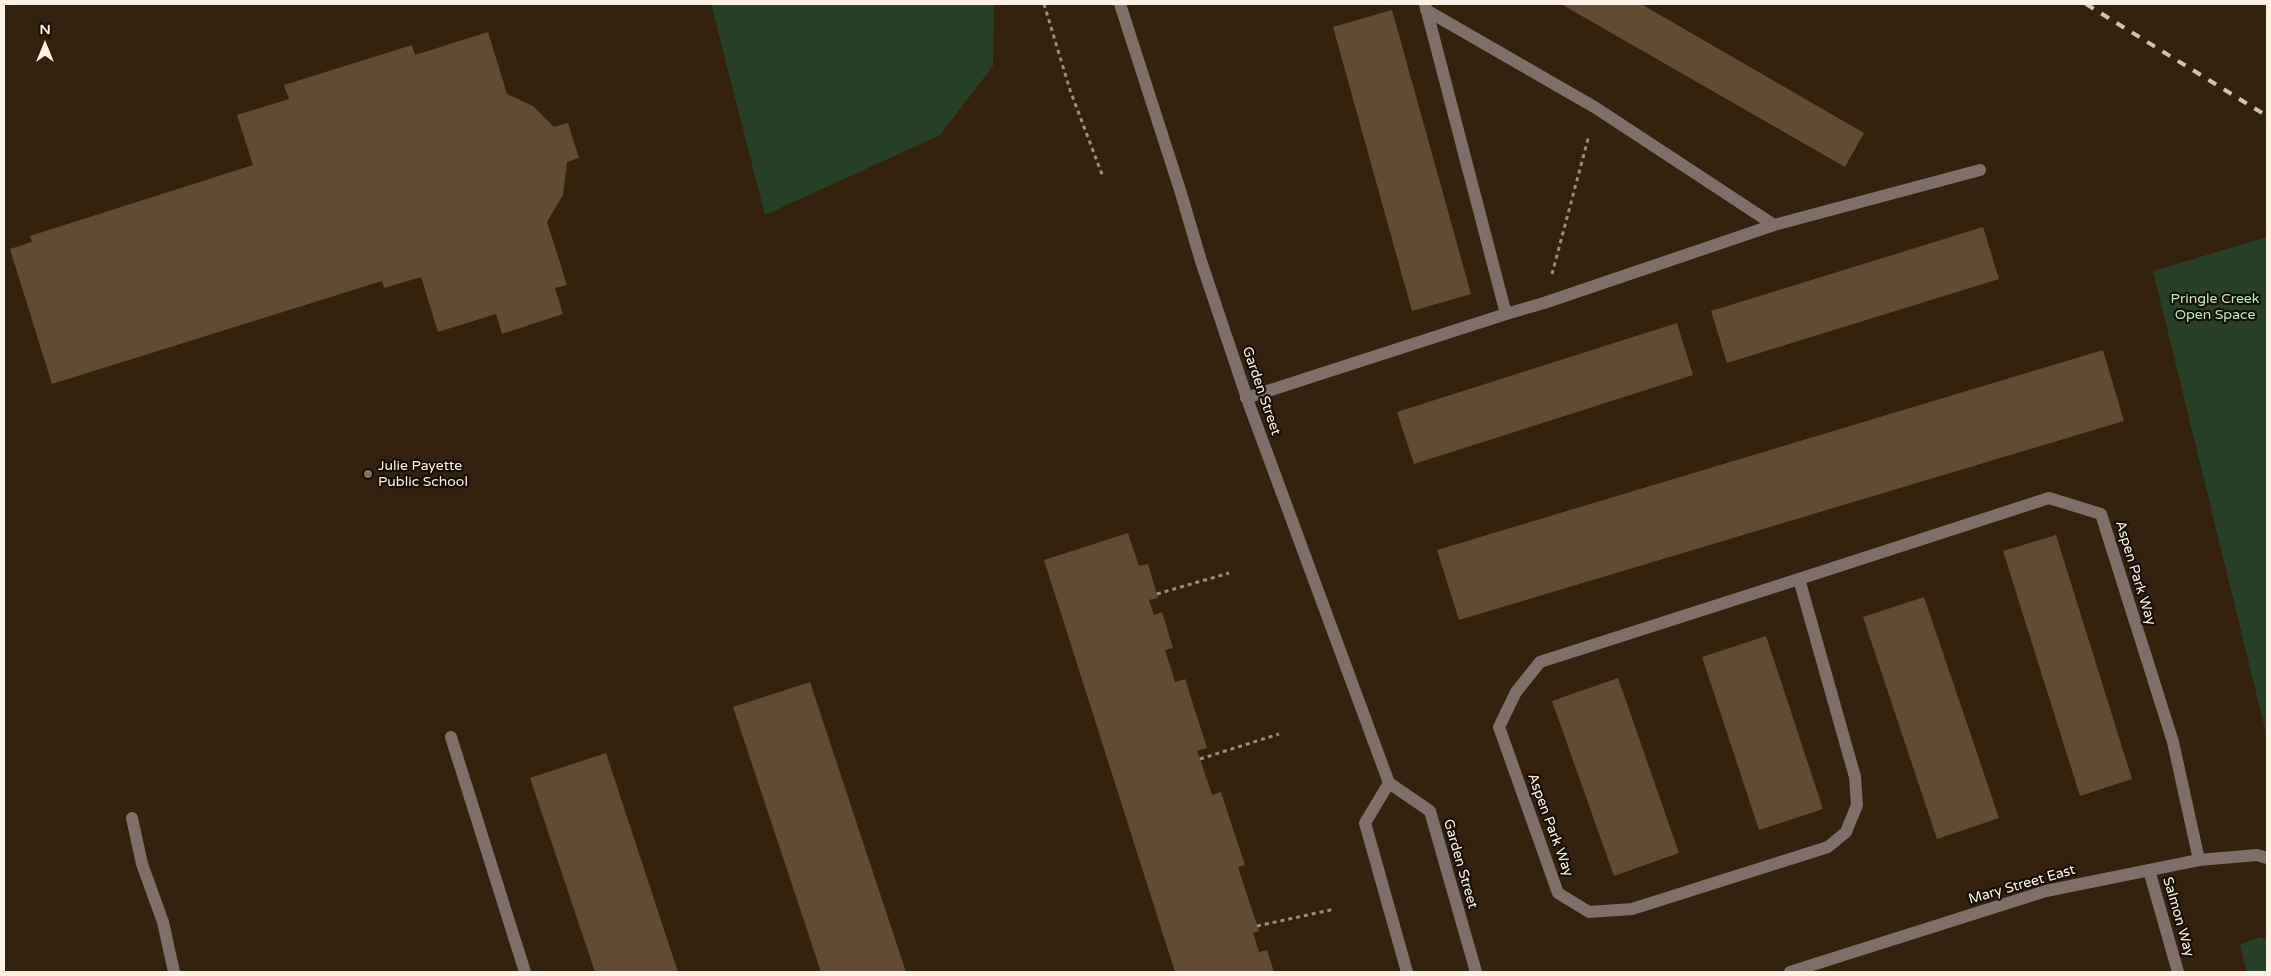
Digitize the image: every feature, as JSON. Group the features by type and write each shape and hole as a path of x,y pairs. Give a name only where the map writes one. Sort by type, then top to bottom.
{"street":[{"name":"Garden Street","path":"1120,4 1180,190 1200,260 1246,398 1389,783 1430,811 1476,972"},
{"path":"1426,7 1506,314"},
{"path":"1426,7 1596,108 1774,225"},
{"path":"1246,398 1544,303 1774,225 1980,170"},
{"name":"Aspen Park Way","path":"1799,578 1855,777 1856,805 1846,832 1828,847 1632,909 1589,912 1558,893 1499,727 1516,692 1540,662 1799,578 2049,498 2101,514 2173,742 2200,860"},
{"path":"451,737 525,972"},
{"path":"1389,783 1365,823 1407,972"},
{"path":"132,818 142,864 164,922 174,972"},
{"name":"Mary Street East","path":"1790,972 2046,891 2200,860 2257,855 2267,858"},
{"name":"Salmon Way","path":"2149,870 2178,972"}],"path":[{"path":"1044,4 1070,90 1103,177"},
{"path":"1544,303 1596,108"},
{"path":"1157,594 1229,573"},
{"path":"1200,759 1280,734"},
{"path":"1258,926 1335,909"}],"green space":[{"path":"711,4 994,4 993,66 940,135 765,215"},
{"name":"Pringle Creek Open Space","path":"2267,237 2267,737 2153,271"},
{"path":"2259,937 2267,940 2267,972 2247,972 2240,945"}],"building":[{"path":"1561,4 1641,4 1864,133 1845,167"},
{"path":"1392,10 1471,294 1412,311 1333,27"},
{"path":"488,32 507,94 533,106 554,127 568,123 579,158 567,162 563,195 547,222 567,285 555,288 563,314 502,334 496,314 438,332 421,277 384,288 382,281 52,384 10,249 32,242 30,236 253,165 237,115 289,99 284,85 412,45 415,55"},
{"path":"1983,227 1999,279 1727,363 1711,311"},
{"path":"1677,323 1693,375 1414,464 1397,412"},
{"path":"2103,350 2124,421 1459,620 1437,550"},
{"path":"1128,533 1139,566 1148,564 1158,598 1149,600 1154,615 1162,612 1173,648 1165,650 1175,682 1185,679 1207,748 1197,751 1212,795 1221,792 1245,865 1238,867 1259,931 1253,933 1259,952 1267,950 1274,972 1175,972 1044,560"},
{"path":"2056,535 2132,779 2080,796 2003,551"},
{"path":"1924,597 1999,818 1937,839 1863,617"},
{"path":"1766,636 1823,809 1759,830 1702,657"},
{"path":"1618,678 1679,853 1614,876 1552,701"},
{"path":"810,682 906,972 821,972 733,707"},
{"path":"606,753 678,972 595,972 530,778"}],"railway":[{"path":"2086,4 2267,116"}],"place":[{"name":"Julie Payette Public School","path":"368,474"}]}
